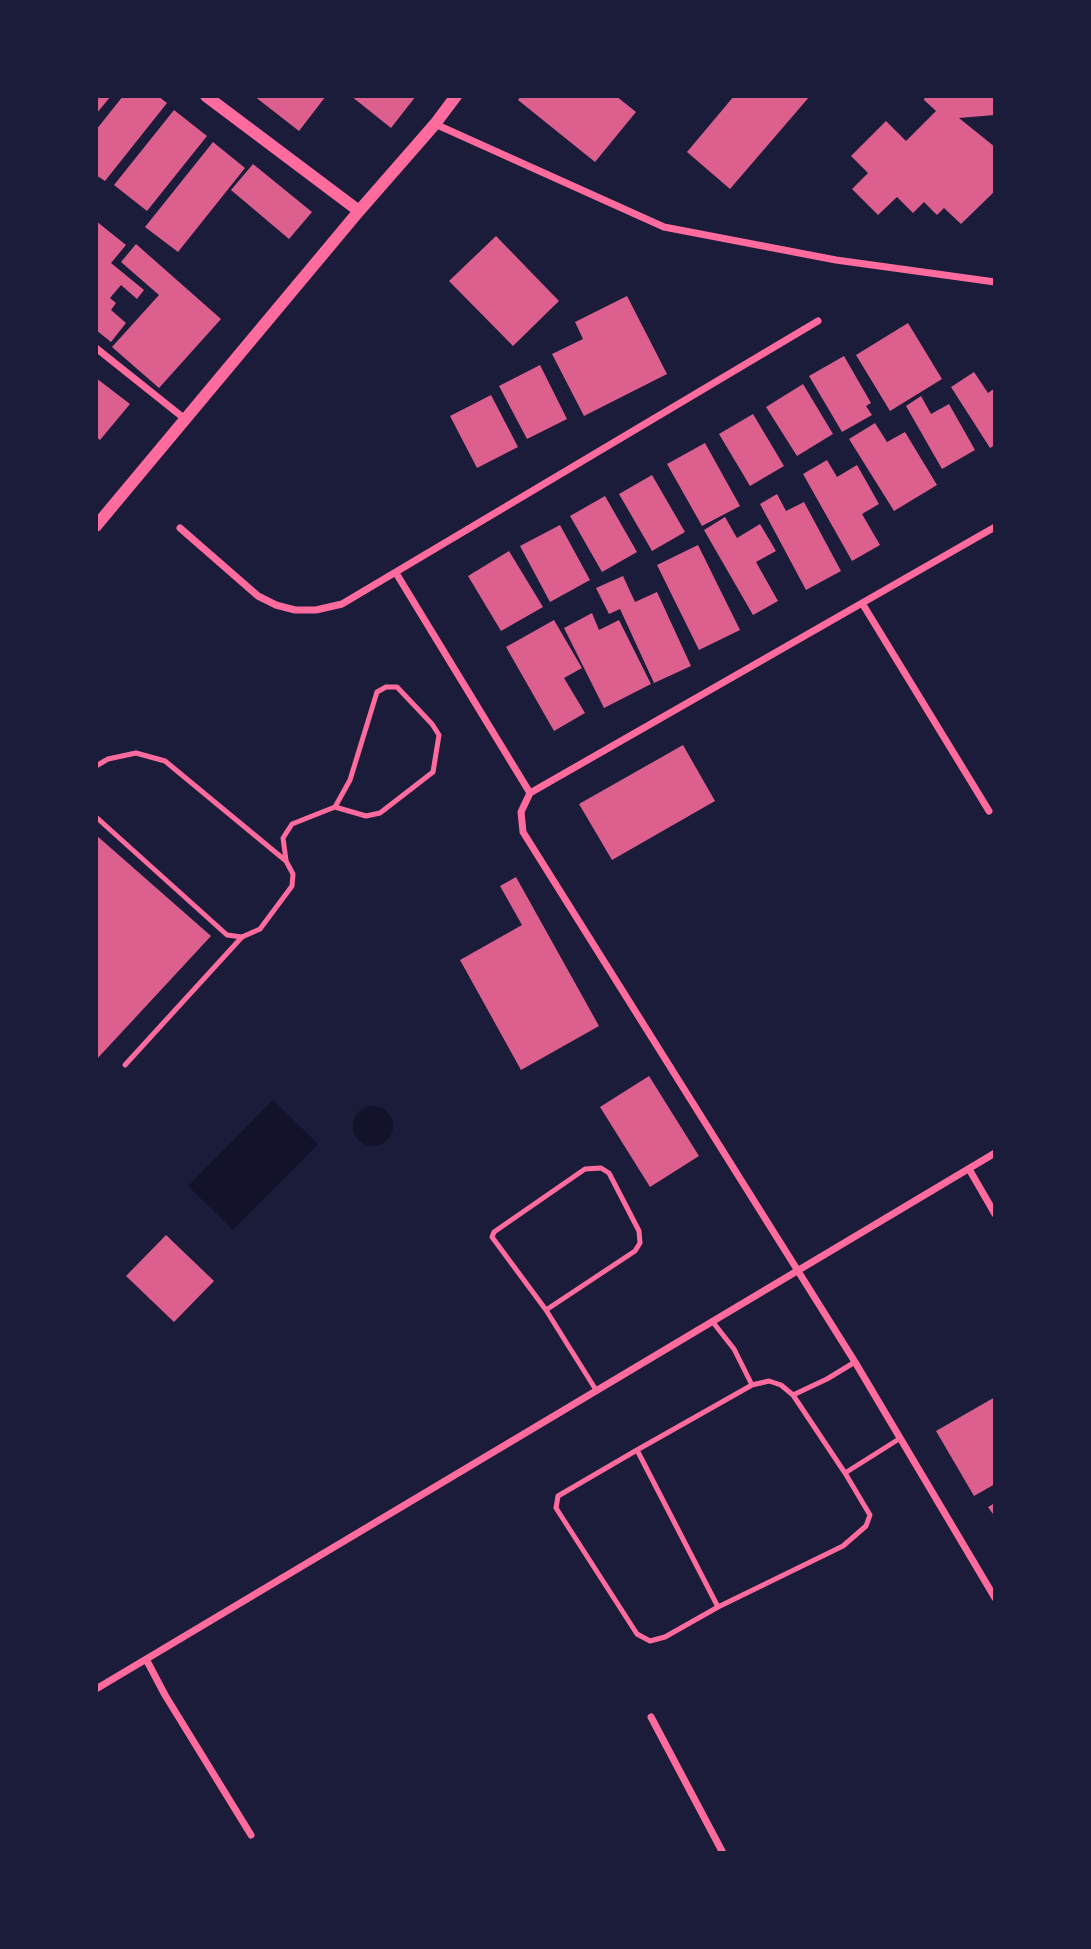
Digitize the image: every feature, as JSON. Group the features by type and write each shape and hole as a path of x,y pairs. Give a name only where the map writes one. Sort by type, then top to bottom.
{"street":[{"path":"206,96 359,211"},
{"path":"96,526 456,96"},
{"path":"435,124 664,227 836,260 995,282"},
{"path":"180,528 258,596 276,605 295,610 316,610 342,604 818,321"},
{"path":"96,348 185,419"},
{"path":"995,527 530,793 521,812 523,832 855,1362 995,1598"},
{"path":"396,573 530,793"},
{"path":"862,603 989,811"},
{"path":"96,1689 995,1153"},
{"path":"969,1169 995,1214"},
{"path":"146,1659 165,1695 251,1835"},
{"path":"651,1717 723,1853"}],"lane":[{"path":"125,1065 242,937 260,929 292,886 293,874 286,861 283,838 292,824 335,807 366,816 380,813 433,772 439,735 397,687 386,687 377,692 350,780 335,807"},
{"path":"96,766 108,759 136,753 165,761 286,861"},
{"path":"96,817 227,935 242,937"},
{"path":"545,1310 635,1251 640,1243 639,1231 609,1173 601,1168 585,1169 494,1232 492,1237 545,1310 596,1390"},
{"path":"712,1321 734,1349 752,1385"},
{"path":"793,1395 855,1362"},
{"path":"769,1381 781,1385 793,1395 845,1472 870,1515 866,1526 843,1546 718,1607 665,1637 650,1642 637,1634 555,1508 558,1496 752,1385 769,1381"},
{"path":"845,1472 899,1439"},
{"path":"637,1450 718,1607"}],"shaded area":[{"path":"273,1100 318,1144 233,1230 188,1186"},
{"path":"373,1106 387,1112 393,1126 387,1140 373,1146 359,1140 353,1126 359,1112"}],"building":[{"path":"96,96 111,96 96,114"},
{"path":"123,96 158,96 167,103 105,181 96,175 96,130"},
{"path":"254,96 326,96 299,131"},
{"path":"351,96 416,96 391,128"},
{"path":"521,96 616,96 636,112 595,162 518,100"},
{"path":"734,96 810,96 730,189 687,152"},
{"path":"925,96 995,96 995,115 959,118 995,147 995,191 961,224 944,208 937,215 924,202 913,213 897,197 878,215 852,189 868,173 851,156 886,121 906,141 936,111 924,100"},
{"path":"174,110 207,136 147,211 114,185"},
{"path":"213,142 245,168 178,252 145,227"},
{"path":"253,164 312,212 289,239 231,190"},
{"path":"96,221 126,245 111,263 144,290 137,299 121,285 110,298 116,303 111,310 126,323 111,342 96,330"},
{"path":"496,236 559,301 513,346 449,281"},
{"path":"136,244 221,319 159,388 112,347 159,295 121,262"},
{"path":"627,296 667,374 584,416 552,354 583,339 575,322"},
{"path":"908,323 942,379 890,411 856,355"},
{"path":"844,356 871,403 866,406 872,415 842,432 809,376"},
{"path":"540,365 567,419 527,439 499,386"},
{"path":"974,372 988,393 995,388 995,445 990,448 951,387"},
{"path":"96,378 130,404 100,440 96,437"},
{"path":"803,384 833,434 797,456 766,407"},
{"path":"491,395 518,447 477,468 450,416"},
{"path":"921,396 931,414 949,404 975,450 942,469 906,406"},
{"path":"753,414 784,466 750,486 719,434"},
{"path":"875,423 887,442 905,432 937,485 894,511 849,439"},
{"path":"705,443 740,506 702,526 667,464"},
{"path":"827,460 837,477 857,465 879,504 862,514 880,545 852,561 803,474"},
{"path":"652,475 685,532 652,551 619,494"},
{"path":"777,494 786,511 804,502 841,571 806,590 760,504"},
{"path":"605,496 637,552 602,572 570,516"},
{"path":"725,517 737,538 760,524 776,551 756,562 778,601 753,615 704,530"},
{"path":"560,525 590,580 550,602 520,546"},
{"path":"698,545 740,630 699,650 657,565"},
{"path":"509,551 543,607 501,631 468,576"},
{"path":"623,576 635,602 657,592 691,666 654,683 620,609 609,614 596,588"},
{"path":"592,613 599,630 619,620 651,684 604,708 564,628"},
{"path":"554,620 582,668 564,678 585,713 554,731 506,647"},
{"path":"683,745 715,801 612,860 579,804"},
{"path":"96,835 211,936 96,1060"},
{"path":"516,877 599,1026 521,1070 460,960 522,925 500,886"},
{"path":"649,1076 699,1156 650,1187 600,1107"},
{"path":"166,1235 214,1281 174,1322 126,1276"},
{"path":"995,1397 995,1484 974,1496 936,1431"},
{"path":"995,1503 995,1517 988,1507"}]}
